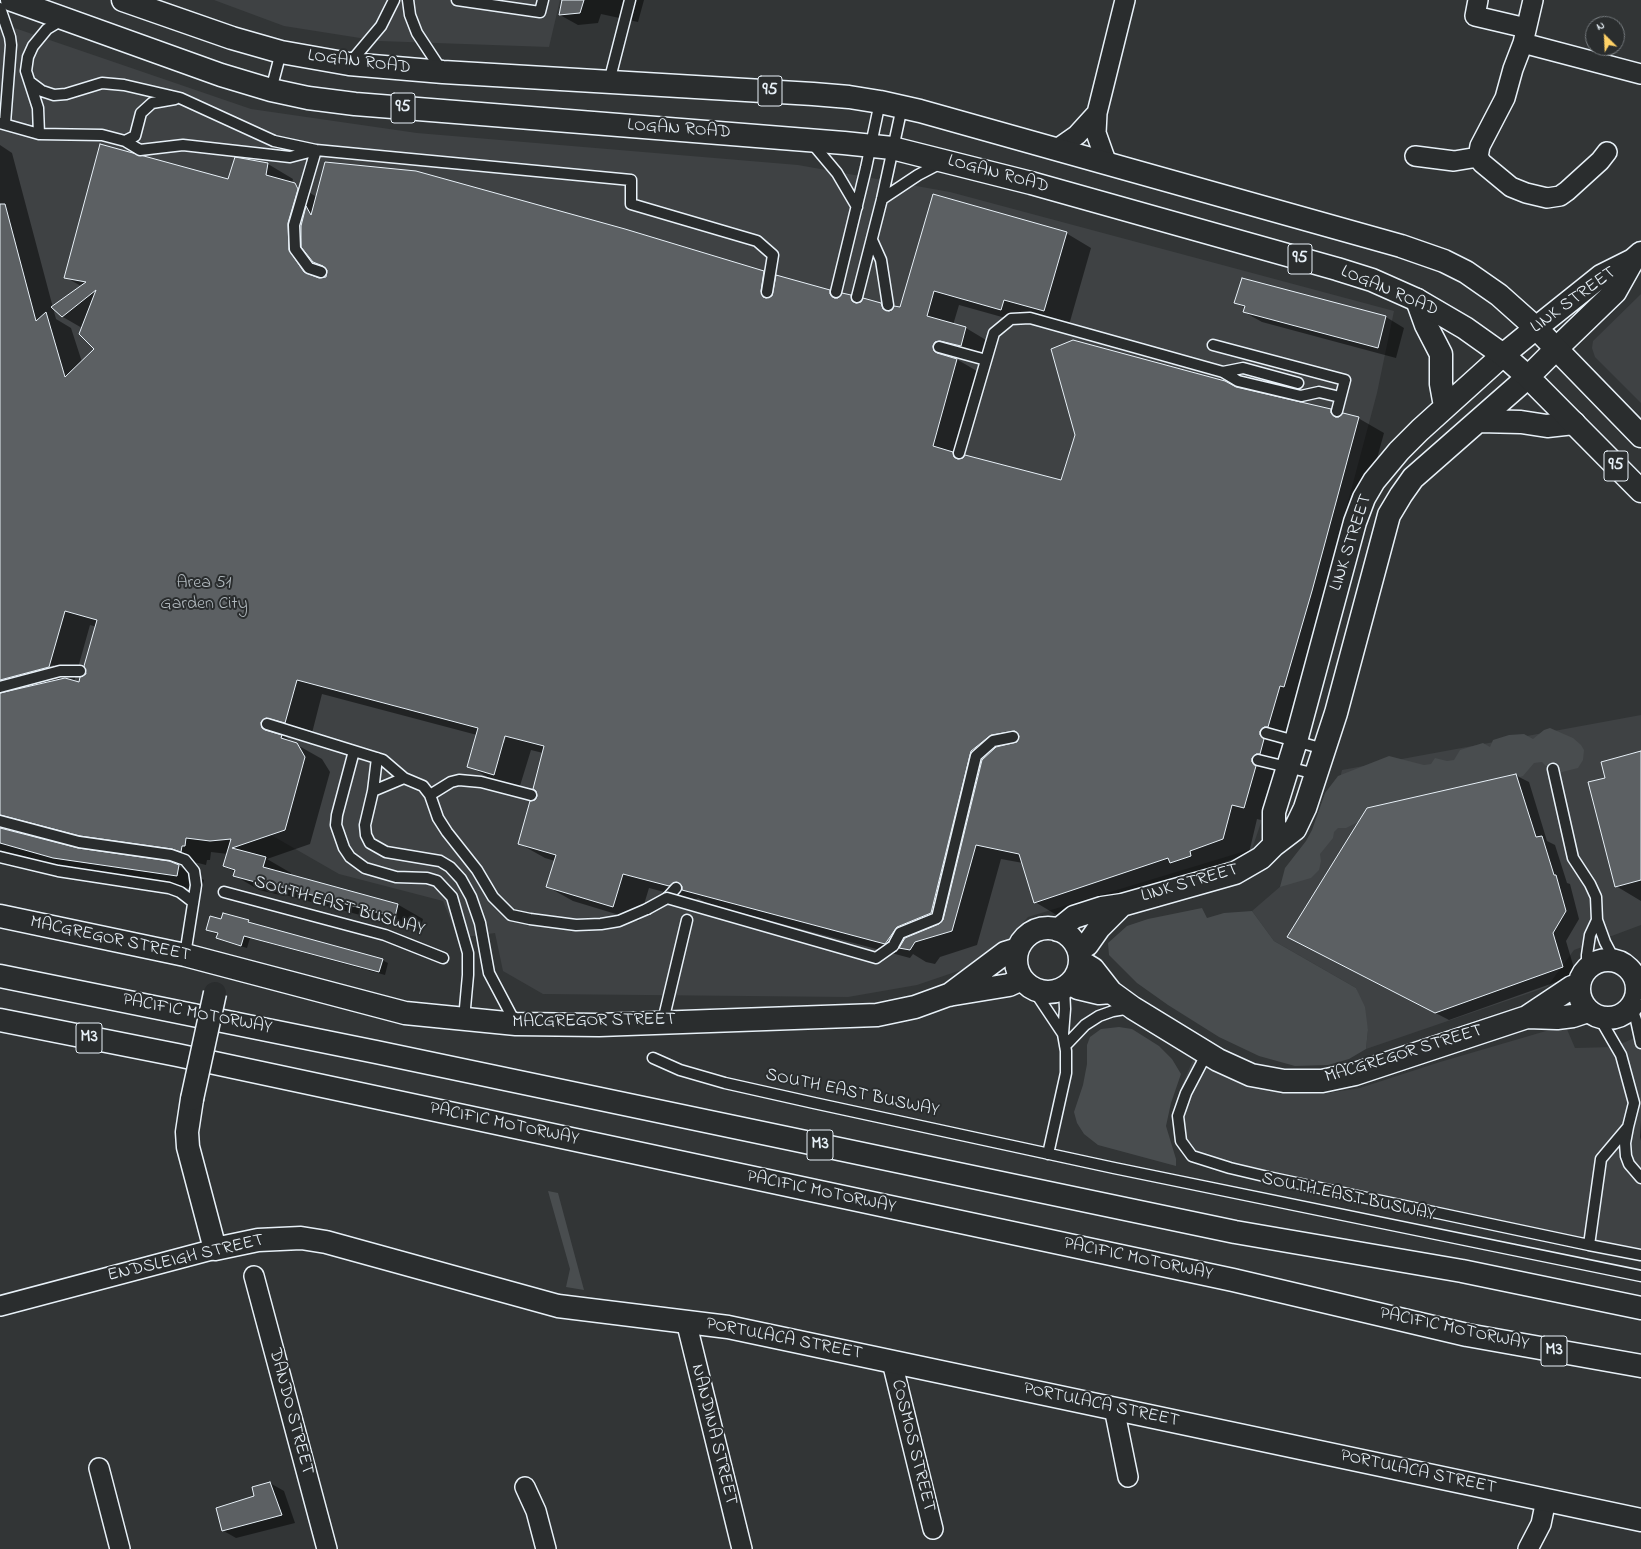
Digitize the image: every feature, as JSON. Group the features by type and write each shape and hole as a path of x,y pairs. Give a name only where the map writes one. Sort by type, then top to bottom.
{"main road":[{"name":"LOGAN ROAD","path":"12,0 66,18 222,76 271,90 308,98 355,104 871,145 892,148 1031,183 1337,269 1372,280 1416,300 1465,328 1503,355 1528,377 1641,491"},
{"name":"LOGAN ROAD","path":"129,1 232,38 282,52 349,64 443,72 813,94 880,102 1057,149 1424,253 1444,261 1482,283 1508,301 1641,436"},
{"name":"LINK STREET","path":"1274,845 1274,812 1296,741 1355,522 1364,498 1374,481 1387,464 1445,406 1503,355 1600,276 1637,256"},
{"name":"LINK STREET","path":"1058,930 1074,917 1102,908 1122,905 1235,873 1261,858 1274,845 1296,829 1338,706 1389,515 1413,478 1528,377 1615,292 1637,256"},
{"path":"1416,300 1426,325 1441,354 1442,384 1445,406"},
{"path":"1479,421 1521,422 1547,426 1574,424"},
{"name":"LINK STREET","path":"1079,955 1099,928 1122,905"},
{"name":"MACGREGOR STREET","path":"0,916 185,955 406,1013 516,1024 599,1025 663,1021 877,1015 915,1007 948,995 1009,985 1030,984"},
{"path":"1048,928 1058,930 1070,937 1079,955 1076,977 1067,986 1055,991 1030,984 1018,969 1016,959 1018,949 1030,934 1048,928"},
{"name":"MACGREGOR STREET","path":"948,995 1005,953 1018,949"},
{"name":"MACGREGOR STREET","path":"1079,955 1093,968 1111,992 1133,1008 1207,1053 1251,1075 1284,1081 1322,1081 1355,1074 1527,1017 1572,987 1583,977"},
{"path":"1605,960 1627,963 1635,979 1636,998 1616,1017 1594,1014 1579,995 1583,977 1596,962 1605,960"},
{"path":"215,1250 188,1147 187,1132 192,1099 220,964"},
{"name":"PACIFIC MOTORWAY","path":"0,976 376,1052 1235,1232 1462,1271 1641,1308"},
{"path":"1067,986 1099,993 1111,992"},
{"name":"MACGREGOR STREET","path":"1527,1017 1557,1018 1594,1014"},
{"name":"PACIFIC MOTORWAY","path":"0,1020 177,1055 1225,1278 1467,1335 1641,1366"},
{"name":"ENDSLEIGH STREET","path":"215,1250 258,1240 301,1238 326,1242 558,1306"},
{"name":"PORTULACA STREET","path":"558,1306 728,1327 1641,1520"}],"street":[{"path":"1107,164 1096,133 1097,113 1125,0"},
{"path":"1478,0 1475,16 1524,35 1641,74"},
{"path":"1533,0 1505,98 1480,146 1478,157 1482,163 1511,187 1526,193 1547,198 1560,196 1567,191 1600,161 1607,152"},
{"path":"1057,149 1077,135 1097,113"},
{"path":"1415,156 1454,162 1478,157"},
{"name":"ENDSLEIGH STREET","path":"0,1306 215,1250"},
{"name":"DANDO STREET","path":"254,1276 327,1549"},
{"name":"NANDINA STREET","path":"686,1321 742,1549"},
{"name":"COSMOS STREET","path":"892,1362 933,1529"},
{"path":"1114,1408 1128,1477"},
{"path":"99,1468 120,1549"},
{"path":"525,1487 536,1511 546,1549"},
{"path":"1528,1549 1541,1524 1546,1500"}],"lane":[{"path":"349,64 381,26 394,0"},
{"path":"408,0 410,15 417,33 443,72"},
{"path":"457,0 540,12 542,0"},
{"path":"609,82 630,0"},
{"path":"0,8 10,36 11,45 2,123 39,134 102,135 126,141 140,150 183,144 290,157 316,150"},
{"path":"39,134 38,108 26,71 28,57 33,46 47,29 66,18"},
{"name":"LOGAN ROAD","path":"271,90 282,52"},
{"path":"30,82 42,91 54,95 66,94 102,83 124,86 180,98 274,141 316,150 631,180 631,204 757,241 773,255 767,292"},
{"path":"126,141 135,136 141,113 152,103 180,98"},
{"path":"836,292 857,207 880,102"},
{"path":"857,297 882,200 902,107"},
{"path":"809,140 837,173 857,207"},
{"path":"316,150 294,226 295,249 309,268 321,272"},
{"path":"882,200 918,175 945,161"},
{"path":"872,240 881,260 888,304"},
{"path":"959,453 994,333 1011,319 1030,318 1223,372 1238,381 1301,396 1319,392 1340,397"},
{"path":"1213,345 1344,380 1337,411"},
{"path":"939,347 986,360"},
{"path":"1223,372 1243,368 1298,384"},
{"path":"0,687 60,671 80,672"},
{"path":"267,724 383,760 404,778 417,782 423,786 430,795 438,818 477,870 493,897 511,915 576,925 601,924 619,921 646,909 667,898 676,888"},
{"path":"1266,733 1324,749"},
{"path":"667,898 876,958 893,946 900,933 937,918 976,756 993,741 1013,737"},
{"path":"354,751 337,815 336,825 344,848 357,864 365,868 396,877 427,878 437,881 452,897 468,953 468,975 464,1019"},
{"path":"377,758 374,791 365,825 366,835 370,842 386,852 440,861 450,867 461,879 471,897 480,922 489,972 516,1024"},
{"path":"1258,760 1316,774"},
{"path":"1553,769 1573,858 1590,884 1596,897 1597,920 1601,934 1627,963"},
{"path":"374,791 404,778"},
{"path":"430,795 451,782 459,780 482,782 531,795"},
{"path":"0,821 79,842 180,857 188,862 195,876 196,885 185,955"},
{"path":"0,857 58,871 169,888 180,892 193,902"},
{"name":"SOUTH EAST BUSWAY","path":"224,892 385,936 443,958"},
{"path":"663,1021 687,920"},
{"path":"1583,977 1590,935 1597,920"},
{"path":"1030,984 1063,1034"},
{"path":"1048,1154 1063,1090 1067,1060 1063,1034 1067,986"},
{"path":"1636,998 1636,1020 1641,1043"},
{"path":"1065,1046 1085,1025 1099,1016 1113,1011 1133,1008"},
{"path":"1594,1014 1621,1055 1634,1103 1628,1127 1626,1156 1632,1168 1641,1178"},
{"path":"1207,1053 1186,1092 1178,1116 1181,1141 1192,1156 1268,1177 1641,1256"},
{"name":"SOUTH EAST BUSWAY","path":"653,1058 680,1070 725,1083 1048,1154 1641,1276"},
{"path":"1632,1111 1641,1104"},
{"path":"1588,1246 1601,1159 1628,1127"}],"shaded area":[{"path":"214,0 560,0 549,47 379,41 284,26"},
{"path":"0,23 251,109 417,133 798,165 950,192 1394,311 1377,393 1268,802 1252,849 1028,917 1003,945 964,969 917,985 848,997 543,994 503,971 495,933 458,938 443,901 339,874 271,835 210,841 60,819 0,785"},
{"path":"1641,294 1641,403 1595,357 1592,348 1593,341"},
{"path":"1641,715 1641,925 1574,950 1547,987 1366,1049 1368,1030 1356,988 1274,941 1252,911 1296,873 1328,829 1342,770"},
{"path":"1550,728 1573,738 1581,745 1584,750 1583,760 1578,768 1558,773 1552,772 1542,762 1534,763 1523,776 1520,777 1515,774 1367,808 1358,822 1346,828 1338,828 1334,832 1333,838 1320,854 1321,861 1319,870 1311,878 1280,887 1285,868 1306,841 1312,830 1325,793 1338,776 1389,756 1424,765 1431,764 1435,758 1447,761 1454,760 1460,750 1483,743 1490,747 1493,740 1509,735 1524,734 1533,739 1544,730"},
{"path":"1202,908 1207,918 1224,913 1252,911 1274,941 1356,988 1365,1007 1368,1030 1366,1049 1349,1059 1328,1065 1295,1066 1259,1056 1219,1037 1168,1005 1137,983 1109,955 1108,943 1127,926 1148,919"},
{"path":"1119,1027 1132,1029 1159,1046 1172,1059 1181,1074 1171,1103 1166,1126 1176,1159 1176,1166 1098,1145 1084,1134 1077,1123 1074,1112 1083,1085 1087,1064 1087,1045 1090,1037 1101,1029"},
{"path":"1566,1027 1575,1048 1614,1047 1641,1035 1641,1258 1427,1217 1210,1168 1187,1158 1175,1139 1175,1111 1182,1085 1193,1060 1239,1083 1283,1092 1321,1094 1360,1088 1440,1062 1546,1031"},
{"path":"548,1191 558,1193 584,1290 566,1287 570,1269"}],"building":[{"path":"562,0 584,0 580,13 559,15"},
{"path":"100,144 228,179 235,157 268,163 266,175 295,183 298,189 288,223 289,250 304,272 319,278 326,277 327,270 323,266 313,262 301,247 301,226 306,206 311,215 325,162 416,171 625,229 764,271 761,291 763,297 766,298 772,296 776,275 830,290 830,294 834,298 838,298 842,293 851,295 852,301 856,303 861,302 863,298 881,303 883,309 889,311 892,310 894,306 900,307 933,194 1067,232 1044,311 1004,300 1001,310 934,291 927,316 966,327 961,346 940,341 935,342 933,346 934,351 937,353 957,359 933,446 953,452 954,457 958,459 963,458 965,455 1061,480 1075,435 1051,349 1073,340 1225,381 1236,387 1331,409 1331,413 1335,417 1339,417 1343,413 1359,417 1312,591 1284,687 1280,686 1268,727 1264,727 1260,731 1260,735 1264,739 1260,754 1256,754 1252,758 1252,762 1256,766 1244,808 1232,805 1223,839 1190,851 1191,856 1170,863 1168,858 1034,903 1019,854 976,845 952,931 915,942 910,950 899,948 905,938 939,924 943,920 982,760 996,747 1017,742 1019,736 1015,731 991,735 971,751 931,913 897,927 885,944 682,890 682,886 677,882 669,886 623,874 613,907 546,887 556,855 518,844 530,801 535,800 537,796 536,791 533,789 544,746 505,736 494,775 467,767 478,728 297,680 285,723 266,718 261,722 262,728 265,730 282,735 281,738 297,743 305,757 285,830 232,848 266,857 263,867 398,904 395,917 259,881 259,883 233,876 235,870 223,866 231,839 210,841 186,838 185,846 182,846 181,852 172,849 80,836 0,815 0,693 65,678 79,682 80,677 86,674 84,666 97,620 65,611 49,667 0,680 0,204 5,204 36,321 46,312 65,377 94,349 79,334 96,290 62,317 51,307 86,282 64,278"},
{"path":"1242,278 1386,316 1378,348 1243,312 1245,306 1234,303"},
{"path":"1641,751 1641,880 1615,887 1588,782 1605,778 1601,762"},
{"path":"1516,774 1536,837 1542,836 1554,875 1556,875 1566,911 1553,933 1563,967 1435,1013 1287,937 1367,808"},
{"path":"0,828 78,848 169,861 179,865 177,876 53,858 0,843"},
{"path":"223,913 249,920 248,922 383,959 379,972 244,936 241,946 216,938 218,933 206,930 210,916 221,919"},
{"path":"270,1482 282,1515 222,1531 216,1508 254,1496 252,1487"}],"park label":[{"name":"Area 51 Garden City","path":"204,594"}]}
